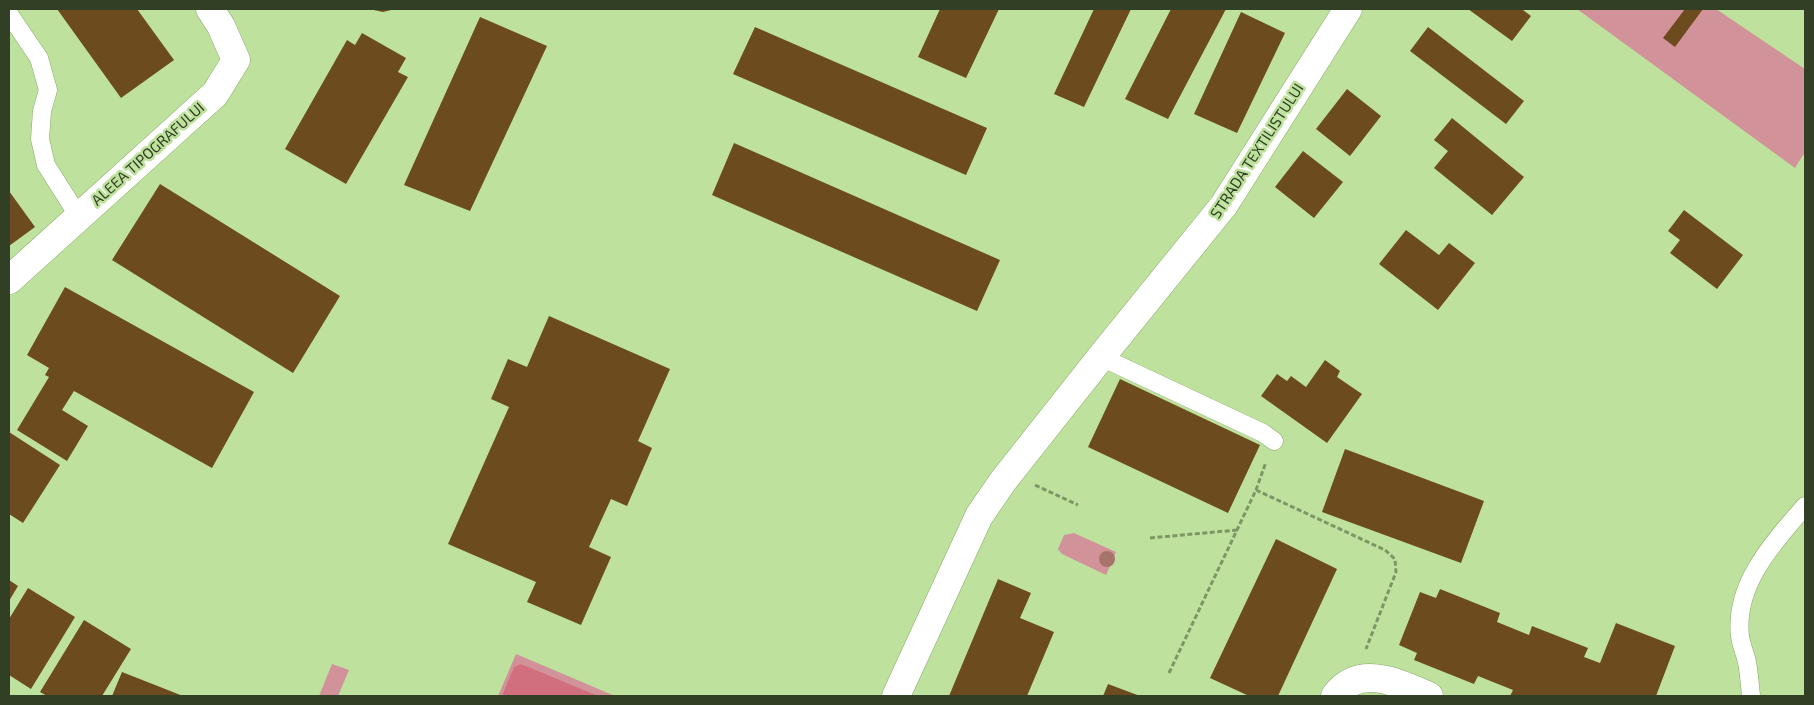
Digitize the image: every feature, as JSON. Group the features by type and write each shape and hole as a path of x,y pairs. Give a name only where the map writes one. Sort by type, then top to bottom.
{"street":[{"name":"ALEEA TIPOGRAFULUI","path":"9,280 216,94 236,60 222,26 210,9"},
{"name":"STRADA TEXTILISTULUI","path":"896,696 979,516 1010,473 1101,357 1224,206 1348,9"},
{"path":"1344,688 1372,678 1400,684 1429,696"}],"lane":[{"path":"9,14 39,58 48,90 42,111 40,139 46,165 78,217"},
{"path":"1101,357 1263,433 1274,441"},
{"path":"1751,696 1747,662 1740,636 1740,610 1749,583 1768,549 1805,506"}],"path":[{"path":"1169,673 1256,490 1274,441"},
{"path":"1010,473 1078,505"},
{"path":"1256,490 1385,550 1394,559 1396,572 1344,688"},
{"path":"1150,538 1237,530"}],"shaded area":[{"path":"1577,9 1716,9 1805,69 1805,152 1795,168"},
{"path":"1074,533 1116,552 1106,575 1062,554 1058,549 1064,535"},
{"path":"516,654 615,696 498,696"},
{"path":"332,664 349,670 338,696 319,696"},
{"path":"521,664 598,696 502,696 514,667"}],"building":[{"path":"57,9 137,9 174,60 121,98"},
{"path":"369,9 395,9 383,12"},
{"path":"940,9 999,9 966,78 918,57"},
{"path":"1094,9 1131,9 1084,107 1054,94"},
{"path":"1171,9 1226,9 1168,119 1125,99"},
{"path":"1468,9 1524,9 1531,16 1512,41"},
{"path":"1685,9 1703,9 1675,47 1663,38"},
{"path":"1241,12 1285,33 1237,133 1194,114"},
{"path":"480,17 547,46 470,211 404,185"},
{"path":"755,27 987,128 966,175 733,74"},
{"path":"1428,27 1524,101 1506,124 1410,51"},
{"path":"362,33 406,58 398,72 408,77 346,184 285,149 347,40 355,45"},
{"path":"1347,89 1381,116 1350,156 1316,129"},
{"path":"1452,118 1524,177 1492,215 1434,168 1448,151 1434,140"},
{"path":"734,143 1000,260 977,311 712,195"},
{"path":"1303,151 1343,182 1314,218 1275,187"},
{"path":"160,184 340,296 293,373 112,260"},
{"path":"9,191 35,227 9,246"},
{"path":"1684,210 1743,255 1717,289 1670,253 1680,240 1668,231"},
{"path":"1406,230 1439,255 1449,243 1475,263 1438,310 1379,264"},
{"path":"65,287 254,392 212,468 74,391 62,410 88,426 67,461 17,430 49,377 45,375 49,368 27,355"},
{"path":"549,316 670,369 638,441 652,448 627,506 611,499 589,547 611,557 581,625 527,602 536,582 448,544 509,407 491,399 508,359 527,367"},
{"path":"1325,360 1340,371 1337,377 1362,394 1327,443 1261,396 1277,374 1287,381 1291,376 1306,387"},
{"path":"1120,379 1260,445 1228,513 1088,447"},
{"path":"9,432 60,465 23,523 9,514"},
{"path":"1345,449 1484,501 1461,563 1322,512"},
{"path":"1276,539 1337,569 1278,696 1249,696 1210,678"},
{"path":"998,579 1031,593 1020,618 1054,632 1027,696 949,696"},
{"path":"9,580 18,586 9,601"},
{"path":"28,588 75,617 31,689 9,675 9,619"},
{"path":"1440,589 1500,613 1497,622 1529,635 1532,626 1588,648 1584,657 1600,663 1616,623 1675,646 1656,696 1510,696 1513,690 1478,676 1474,684 1414,660 1417,653 1399,645 1420,592 1436,598"},
{"path":"84,620 131,649 102,696 47,696 40,692"},
{"path":"122,672 183,696 112,696"},
{"path":"1108,684 1140,696 1103,696"}]}
